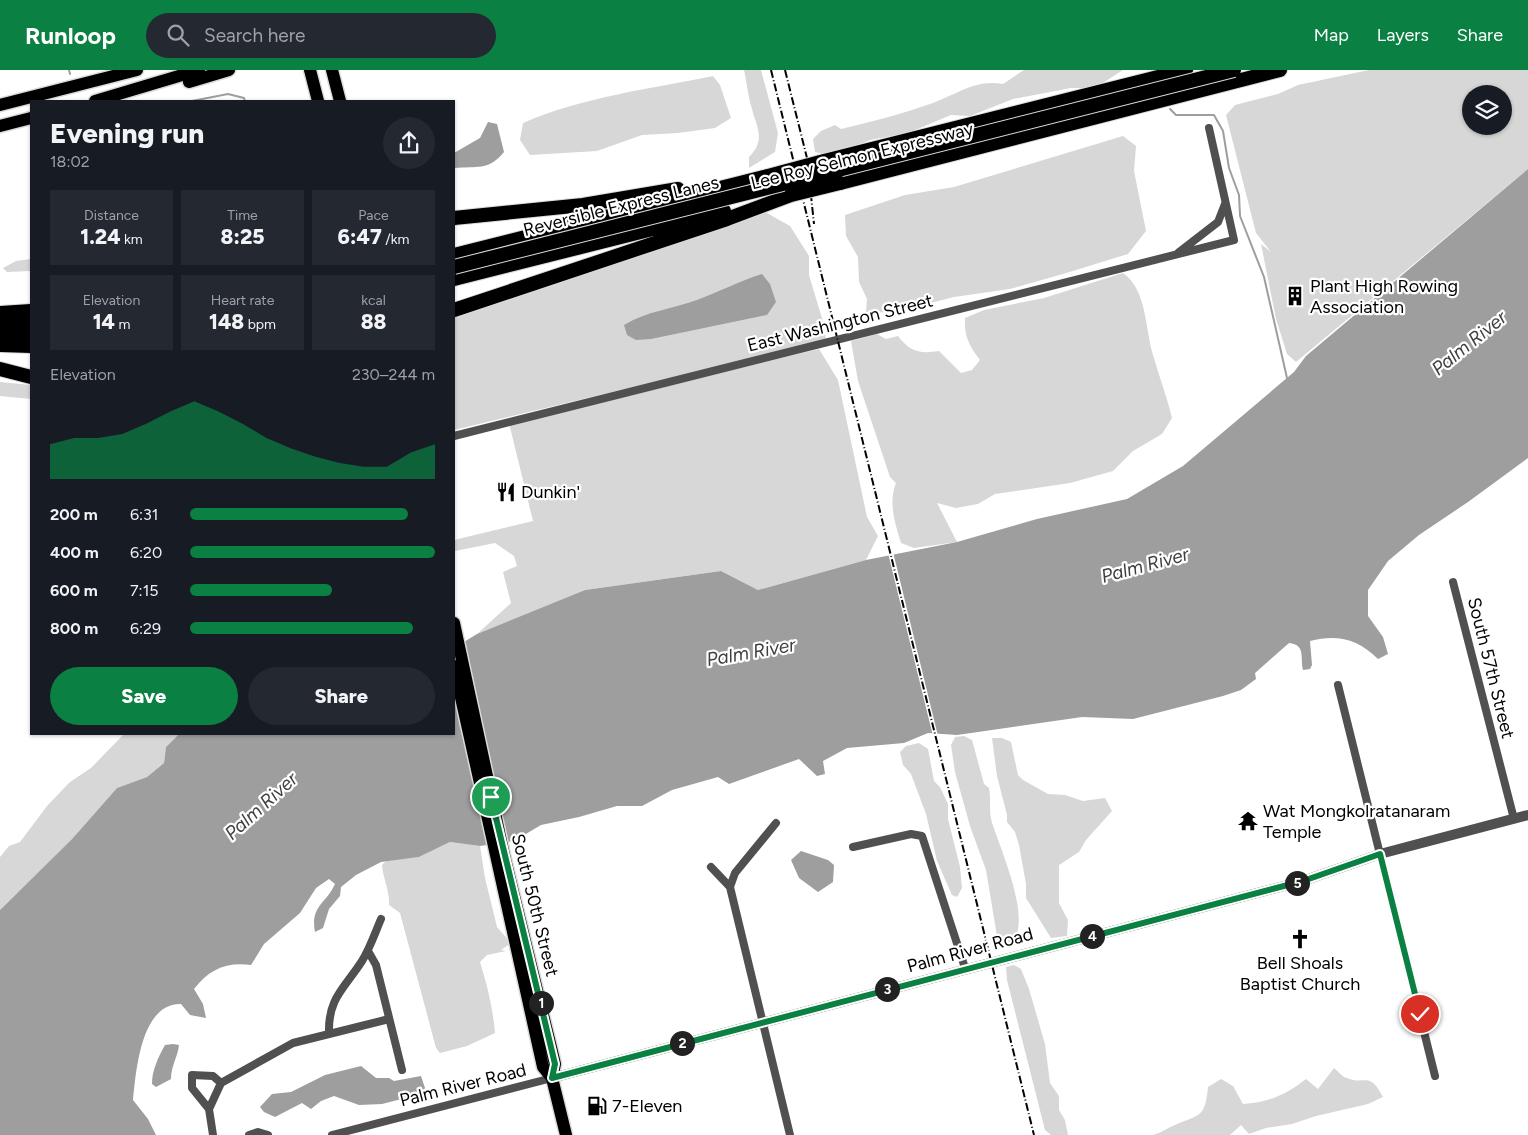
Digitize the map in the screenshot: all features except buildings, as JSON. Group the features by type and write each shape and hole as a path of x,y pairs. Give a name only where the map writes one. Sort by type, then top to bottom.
{"highway":[{"name":"Lee Roy Selmon Expressway","path":"455,255 1186,70"},
{"name":"Reversible Express Lanes","path":"455,267 1234,70"},
{"name":"Lee Roy Selmon Expressway","path":"455,279 774,200 1280,70"},
{"path":"455,218 583,205 708,184 733,183"},
{"path":"455,310 774,200"},
{"path":"0,313 30,311"},
{"path":"0,322 30,322"},
{"path":"0,334 30,335"},
{"path":"0,345 30,346"},
{"path":"0,369 30,377"}],"main road":[{"path":"0,105 137,70"},
{"path":"98,100 199,70"},
{"path":"136,90 152,92 229,70"},
{"path":"302,70 314,86"},
{"path":"310,70 318,100"},
{"path":"333,72 340,100"},
{"path":"89,82 94,100"},
{"path":"0,126 30,118"},
{"name":"South 50th Street","path":"455,628 499,855"},
{"name":"South 50th Street","path":"455,670 499,855 555,1064 552,1078 566,1135"}],"street":[{"path":"1175,255 1218,222 1226,204 1209,128"},
{"name":"East Washington Street","path":"455,436 1234,240 1226,204"},
{"name":"South 57th Street","path":"1453,582 1514,819"},
{"path":"1338,685 1435,1076"},
{"name":"Palm River Road","path":"332,1135 1303,881 1380,854 1528,815"},
{"path":"730,887 735,873 776,823"},
{"path":"853,847 911,834 922,836 965,968"},
{"path":"712,867 730,887 790,1135"},
{"path":"328,1034 328,1020 332,1003 368,951 381,919"},
{"path":"368,951 376,965 402,1070"},
{"path":"209,1109 221,1083 280,1048 389,1019"},
{"path":"214,1135 209,1109 192,1088 192,1075 212,1076 221,1083"},
{"path":"249,1135 258,1132 268,1135"}],"shaded area":[{"path":"744,70 761,70 778,133 775,152 749,168 749,157 757,145 759,134 749,100"},
{"path":"1024,70 1123,70 1095,88 1071,88 1013,99 970,116 951,115 908,133 870,140 853,147 824,154 815,152 813,139 821,131 835,125 841,129 919,108 974,86 993,83 1003,84"},
{"path":"1369,70 1528,70 1528,169 1296,362 1287,354 1276,319 1261,244 1271,252 1256,233 1226,115 1235,105 1278,94 1298,85"},
{"path":"713,76 720,85 731,118 715,128 642,135 597,151 530,155 520,140 523,123 546,114 593,100"},
{"path":"1123,136 1136,146 1134,171 1146,231 1128,254 1010,289 954,297 906,309 877,313 866,312 867,299 859,282 858,257 846,236 845,215 905,195 954,187"},
{"path":"760,209 790,226 809,256 809,275 824,325 826,341 455,430 455,315"},
{"path":"30,259 30,271 7,272 3,268 16,261"},
{"path":"1123,273 1131,280 1141,299 1150,344 1172,418 1162,434 1133,451 1113,471 1070,483 995,494 978,504 956,508 937,503 957,542 914,548 901,543 892,506 896,483 890,477 858,381 851,341 877,334 886,339 898,336 907,346 916,351 939,351 961,373 972,370 980,360 968,341 965,330 965,318 984,310 1044,298"},
{"path":"819,349 838,380 867,517 878,536 866,560 758,590 721,571 585,590 477,634 511,603 503,572 517,566 514,556 495,543 455,551 455,540 533,521 509,423"},
{"path":"0,382 30,385 30,399 0,396"},
{"path":"123,735 178,735 166,747 164,763 147,777 117,788 72,839 0,910 0,857 9,846 20,842 47,806 70,782 91,768"},
{"path":"964,736 972,740 984,784 989,788 991,819 1008,867 1018,908 1018,926 1014,940 1003,948 998,942 986,870 970,826 955,772 951,745 955,737"},
{"path":"992,738 1002,738 1011,742 1018,775 1023,780 1048,794 1065,795 1083,801 1105,798 1112,811 1086,840 1079,852 1059,865 1059,903 1068,920 1067,936 1051,938 1026,898 1026,884 1019,845 1015,832 1007,822 997,776"},
{"path":"919,743 928,749 934,781 940,787 948,804 948,819 960,867 962,888 957,897 952,895 937,861 926,814 911,774 903,765 900,752 906,746"},
{"path":"450,842 480,846 485,878 497,927 511,943 501,950 506,951 487,955 480,962 493,1015 495,1033 467,1046 440,1053 436,1048 400,913 389,905 382,865 386,861 419,857"},
{"path":"1014,965 1021,969 1029,989 1045,1044 1050,1083 1059,1096 1059,1110 1065,1120 1068,1135 1051,1135 1045,1130 1007,980 1006,967"},
{"path":"1334,1068 1345,1077 1353,1080 1370,1081 1383,1097 1368,1104 1316,1116 1292,1124 1266,1128 1249,1134 1241,1125 1230,1135 1153,1135 1199,1114 1205,1105 1208,1087 1221,1079 1233,1086 1243,1104 1261,1102 1277,1097 1306,1079 1318,1089"}],"water":[{"path":"488,122 497,124 504,152 487,165 455,168 455,152 480,138"},
{"name":"Palm River","path":"1528,169 1528,458 1419,535 1388,561 1368,590 1368,616 1383,637 1388,654 1378,659 1363,647 1347,640 1338,638 1320,639 1310,641 1312,665 1310,669 1303,670 1300,649 1298,646 1289,643 1255,673 1256,679 1241,690 1133,719 1082,717 957,735 928,733 904,743 847,748 823,761 825,774 817,776 799,759 729,784 718,777 672,790 642,806 617,806 541,825 514,841 480,846 450,842 419,857 381,862 356,875 341,887 340,896 329,909 323,928 315,932 314,923 317,911 335,884 329,879 316,888 300,913 264,944 251,965 242,964 219,968 200,982 194,989 203,1004 206,1018 190,1015 181,1004 168,1007 157,1014 149,1026 143,1041 136,1073 133,1100 148,1119 156,1135 0,1135 0,910 72,839 117,788 147,777 164,763 166,747 178,735 455,735 455,647 477,634 585,590 721,571 758,590 866,560 957,542 1037,519 1127,499 1183,466 1294,372 1306,356"},
{"path":"762,274 770,284 776,302 767,315 651,339 636,340 627,335 624,325 633,320 697,300"},
{"path":"801,851 828,860 834,865 833,882 818,892 799,878 791,860"},
{"path":"165,1045 179,1045 171,1079 156,1087 152,1084 156,1064"},
{"path":"361,1066 376,1078 389,1078 394,1081 421,1076 425,1088 421,1094 382,1104 359,1105 334,1096 321,1101 311,1109 302,1103 275,1117 264,1112 260,1107 272,1094 291,1092 325,1075"}],"pier":[{"path":"893,552 938,736 933,736 888,553"}],"waterway":[{"path":"69,70 70,74"},
{"path":"197,100 228,94 244,98 245,100"},
{"path":"1170,109 1176,115 1214,115 1223,131 1229,168 1239,195 1240,216 1264,277 1287,378"}],"railway":[{"path":"771,70 1034,1135"},
{"path":"785,70 807,158 814,224"}],"place":[{"name":"Plant High Rowing Association","path":"1295,296"},
{"name":"Dunkin'","path":"506,492"},
{"name":"Wat Mongkolratanaram Temple","path":"1248,821"},
{"name":"Bell Shoals Baptist Church","path":"1300,939"},
{"name":"7-Eleven","path":"597,1106"}],"route":[{"path":"491,797 555,1064 552,1078 1303,881 1380,854 1420,1014"}]}
